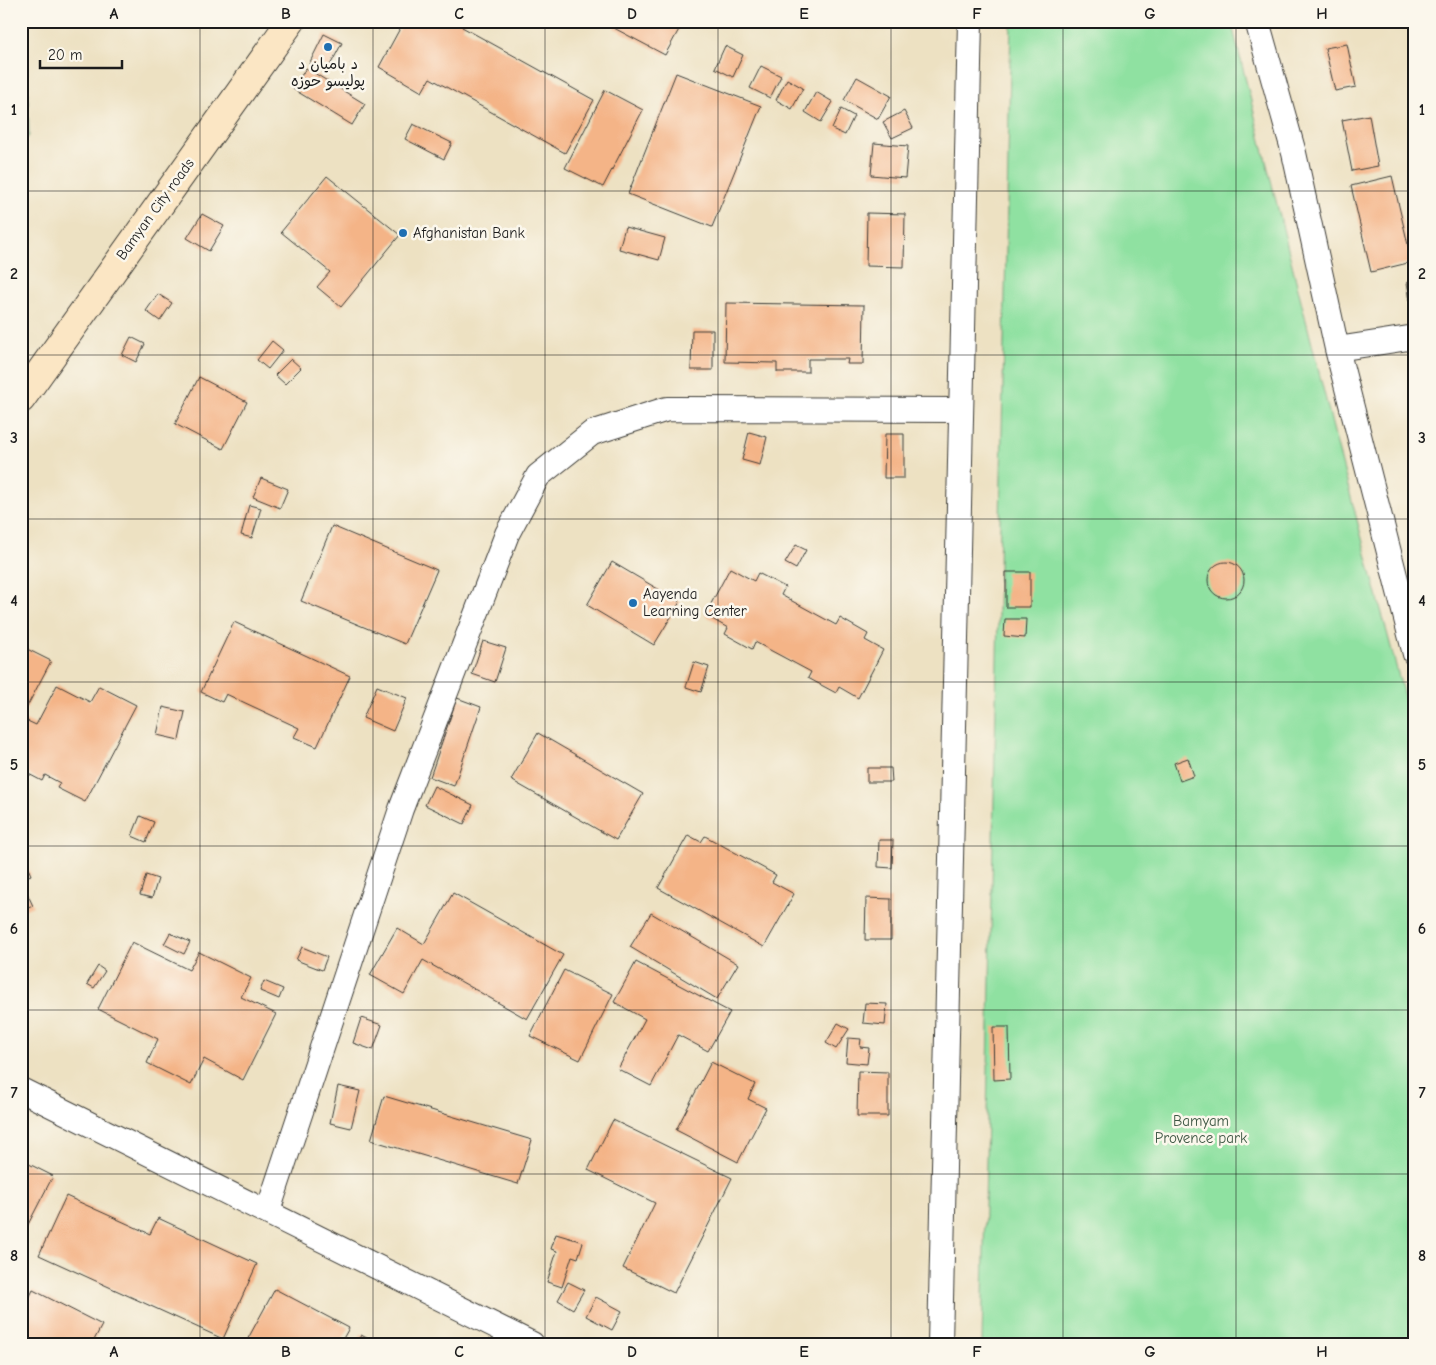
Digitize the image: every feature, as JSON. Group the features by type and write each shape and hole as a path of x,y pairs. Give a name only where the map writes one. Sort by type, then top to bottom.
{"street":[{"name":"Bamyan City roads","path":"21,399 291,21"},
{"path":"940,1344 970,21"},
{"path":"1257,21 1294,152 1337,349 1415,654"},
{"path":"1337,349 1415,337"},
{"path":"268,1212 401,809 507,534 538,476 592,433 667,409 962,410"},
{"path":"21,1090 532,1344"}],"green space":[{"path":"21,21 26,21 29,136 21,145"},
{"name":"Bamyam Provence park","path":"1011,21 1231,21 1341,460 1415,737 1415,1344 982,1344"}],"building":[{"path":"404,21 466,21 462,27 594,100 565,153 430,78 422,92 379,67"},
{"path":"618,21 677,21 682,24 665,55 614,28"},
{"path":"324,34 342,43 326,73 309,64"},
{"path":"1347,44 1356,87 1335,91 1325,48"},
{"path":"725,46 743,55 733,77 715,68"},
{"path":"761,66 781,76 770,98 750,88"},
{"path":"306,68 365,104 352,125 293,89"},
{"path":"676,73 761,106 712,227 628,194"},
{"path":"857,77 891,96 878,119 844,100"},
{"path":"787,79 803,88 792,109 776,100"},
{"path":"605,90 643,110 603,187 565,168"},
{"path":"816,92 833,102 821,122 805,112"},
{"path":"841,109 854,116 845,135 832,129"},
{"path":"904,111 913,128 892,138 883,122"},
{"path":"1369,115 1378,166 1352,171 1342,120"},
{"path":"413,124 452,143 444,159 405,139"},
{"path":"874,143 908,146 905,178 871,175"},
{"path":"327,176 400,235 341,307 317,287 330,272 281,232"},
{"path":"1392,176 1412,262 1371,272 1351,186"},
{"path":"867,213 905,214 904,267 866,266"},
{"path":"202,214 224,226 209,251 187,238"},
{"path":"625,227 665,238 659,260 619,249"},
{"path":"1415,281 1415,309 1411,309 1407,282"},
{"path":"158,294 172,303 160,321 146,311"},
{"path":"726,303 864,305 863,364 847,364 848,359 808,359 808,372 777,372 777,363 725,362"},
{"path":"692,330 713,330 713,370 691,370"},
{"path":"131,337 145,344 136,362 122,355"},
{"path":"272,341 283,350 268,369 257,360"},
{"path":"291,359 301,368 285,384 275,375"},
{"path":"199,377 247,402 223,449 175,424"},
{"path":"749,432 767,437 760,465 742,460"},
{"path":"885,434 904,434 904,478 884,478"},
{"path":"261,478 288,489 280,508 253,497"},
{"path":"249,505 261,508 252,538 241,535"},
{"path":"332,526 437,570 405,644 301,601"},
{"path":"796,545 806,550 796,569 785,563"},
{"name":"Aayenda Learning Center","path":"612,562 680,602 654,645 587,605"},
{"path":"1226,562 1233,563 1239,567 1243,573 1243,587 1239,593 1233,597 1226,598 1219,597 1213,593 1209,587 1208,580 1209,573 1213,567 1219,563"},
{"path":"730,568 754,581 758,573 785,587 781,595 836,625 840,618 868,634 865,640 883,650 858,698 839,687 836,693 808,678 811,672 755,642 752,649 725,634 728,628 705,615"},
{"path":"1006,572 1030,572 1030,607 1006,607"},
{"path":"1005,619 1026,619 1025,638 1004,636"},
{"path":"234,622 350,676 317,747 294,737 299,728 226,694 222,702 201,692"},
{"path":"483,641 506,648 495,682 472,674"},
{"path":"21,646 51,661 21,718"},
{"path":"694,662 709,667 701,692 686,687"},
{"path":"57,685 90,702 99,686 136,705 85,802 57,788 60,783 45,775 42,781 21,770 21,718 36,725"},
{"path":"377,686 407,698 393,731 363,718"},
{"path":"457,698 481,707 454,786 430,777"},
{"path":"163,707 185,712 179,740 157,735"},
{"path":"538,733 643,794 616,840 511,780"},
{"path":"1188,758 1194,776 1180,781 1174,763"},
{"path":"867,768 891,768 892,782 867,782"},
{"path":"434,786 473,805 464,824 425,805"},
{"path":"140,816 154,822 146,842 132,836"},
{"path":"688,835 701,842 705,836 776,875 772,882 794,894 764,947 658,888"},
{"path":"879,840 893,840 892,868 878,867"},
{"path":"21,852 31,875 21,879"},
{"path":"146,875 158,879 152,898 140,895"},
{"path":"21,880 33,906 21,911"},
{"path":"453,893 563,955 527,1019 423,960 404,994 370,975 397,928 424,944"},
{"path":"866,898 891,899 891,940 865,940"},
{"path":"651,913 738,964 717,999 630,947"},
{"path":"170,933 190,942 184,954 164,944"},
{"path":"132,942 189,970 199,952 251,978 241,997 276,1014 243,1080 204,1059 191,1085 147,1063 158,1039 98,1009"},
{"path":"302,947 327,957 322,970 296,960"},
{"path":"636,962 730,1012 708,1051 678,1035 651,1086 618,1069 645,1019 614,1002"},
{"path":"98,966 105,971 94,988 87,984"},
{"path":"564,970 613,994 580,1060 530,1036"},
{"path":"264,981 283,989 279,999 260,991"},
{"path":"865,1003 887,1004 885,1025 863,1023"},
{"path":"361,1018 382,1025 373,1050 353,1043"},
{"path":"838,1023 849,1029 836,1049 826,1043"},
{"path":"993,1027 1009,1027 1010,1079 994,1080"},
{"path":"848,1038 861,1039 860,1047 869,1048 867,1064 846,1062"},
{"path":"711,1062 755,1084 748,1099 766,1108 738,1162 676,1130"},
{"path":"858,1071 888,1072 888,1116 857,1116"},
{"path":"338,1086 360,1091 351,1128 330,1123"},
{"path":"384,1096 532,1140 518,1184 371,1140"},
{"path":"613,1120 732,1178 674,1293 623,1268 655,1203 588,1170"},
{"path":"21,1160 53,1176 21,1238"},
{"path":"66,1196 150,1234 158,1218 257,1264 223,1339 39,1255"},
{"path":"556,1234 583,1242 578,1258 572,1256 562,1287 547,1282 557,1251 551,1249"},
{"path":"568,1282 584,1290 573,1309 558,1300"},
{"path":"275,1289 349,1328 340,1344 245,1344"},
{"path":"33,1290 102,1325 92,1344 21,1344 21,1314"},
{"path":"596,1297 622,1311 612,1330 586,1316"},
{"path":"361,1335 378,1344 356,1344"}],"place":[{"name":"د بامیان د پولیسو حوزه","path":"328,47"},
{"name":"Afghanistan Bank","path":"403,233"},
{"name":"Aayenda Learning Center","path":"633,603"}]}
